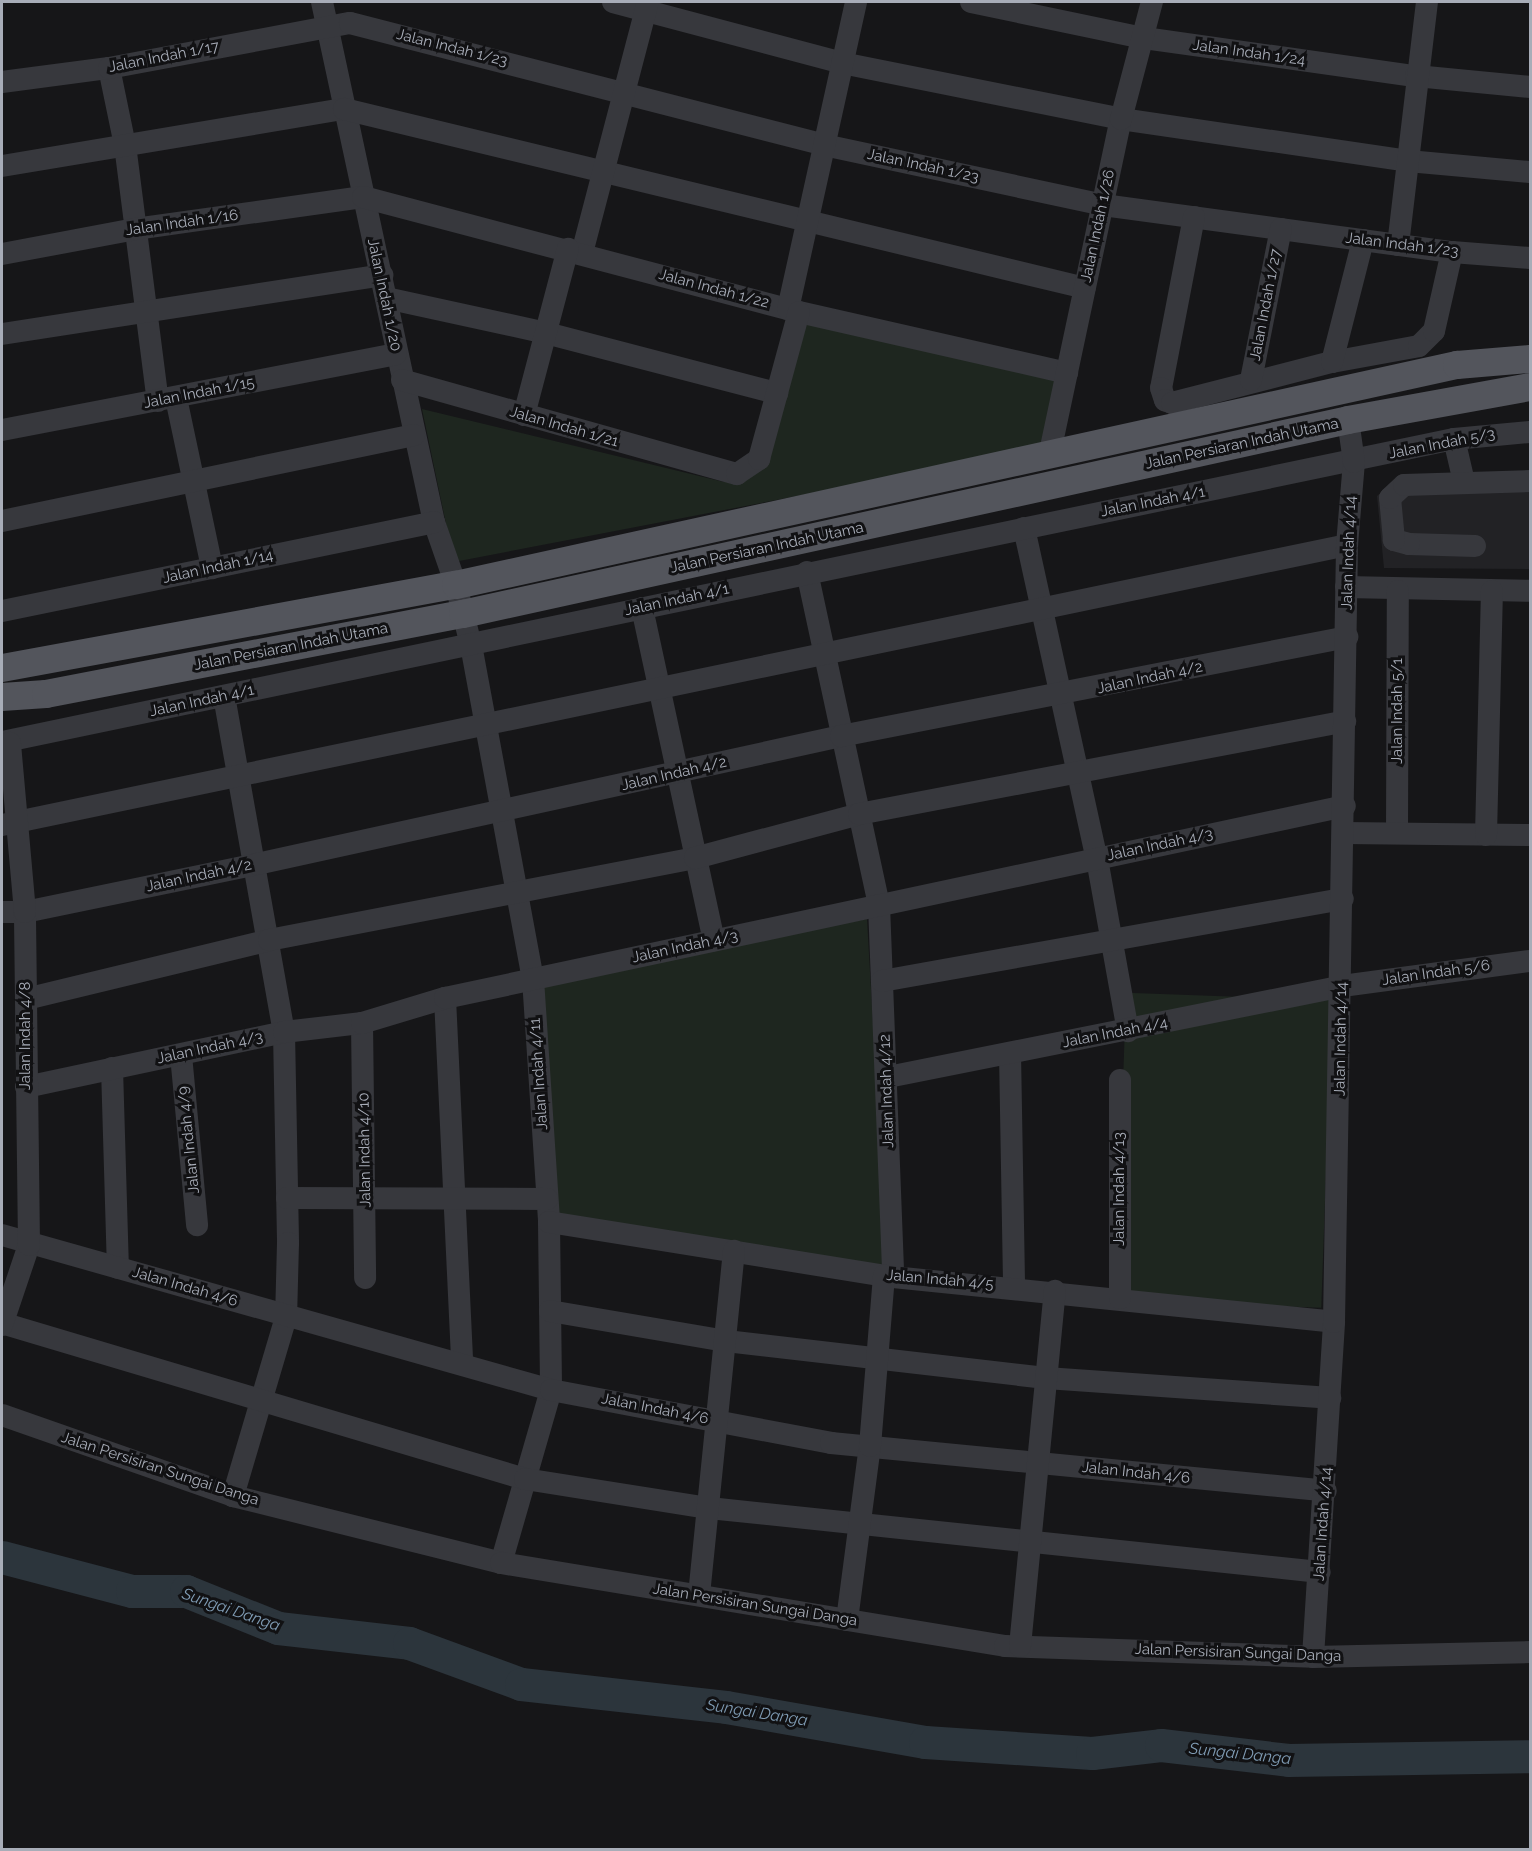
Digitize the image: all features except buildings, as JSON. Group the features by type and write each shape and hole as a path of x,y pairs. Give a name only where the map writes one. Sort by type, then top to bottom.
{"main road":[{"name":"Jalan Persiaran Indah Utama","path":"2,668 456,585 1050,452 1457,365 1530,359"},
{"name":"Jalan Persiaran Indah Utama","path":"2,696 46,694 463,614 1348,420 1530,387"}],"street":[{"name":"Jalan Indah 1/20","path":"322,2 363,197 382,275 414,435 434,522 456,585"},
{"path":"613,2 647,6 842,63 1121,119 1408,161 1530,172"},
{"path":"386,298 546,333 777,393 794,310 808,221 856,2"},
{"name":"Jalan Indah 1/24","path":"971,2 1144,38 1416,76 1530,87"},
{"name":"Jalan Indah 1/26","path":"1050,452 1121,119 1152,2"},
{"path":"1398,244 1416,76 1427,2"},
{"path":"524,415 546,333 603,171 647,6"},
{"name":"Jalan Indah 1/23","path":"326,27 350,23 624,91 824,145 1102,205 1452,252 1530,258"},
{"name":"Jalan Indah 1/17","path":"2,82 109,68 326,27"},
{"path":"109,68 125,145 148,313 167,400 196,480 212,568"},
{"path":"2,166 344,109 1085,288"},
{"name":"Jalan Indah 1/16","path":"2,254 135,229 363,197"},
{"name":"Jalan Indah 1/22","path":"363,197 794,310 1067,373"},
{"path":"1194,218 1162,395 1172,402 1251,380 1419,346 1434,330 1452,252"},
{"name":"Jalan Indah 1/27","path":"1251,380 1281,229"},
{"path":"1332,362 1363,240"},
{"path":"2,334 382,275"},
{"name":"Jalan Indah 1/15","path":"2,430 396,354"},
{"name":"Jalan Indah 1/21","path":"402,380 726,473 749,470 759,459 777,393"},
{"name":"Jalan Indah 4/14","path":"1313,1657 1326,1491 1334,1322 1345,806 1346,587 1354,462 1348,420"},
{"name":"Jalan Indah 5/3","path":"1354,462 1454,439 1530,432"},
{"path":"2,521 414,435"},
{"path":"1454,439 1464,482"},
{"name":"Jalan Indah 4/1","path":"6,742 807,572 1354,462"},
{"path":"1475,546 1409,544 1394,540 1390,498 1404,485 1530,481"},
{"name":"Jalan Indah 1/14","path":"2,611 434,522"},
{"path":"1024,528 1097,859 1128,1030"},
{"path":"9,825 824,651 1347,545"},
{"name":"Jalan Indah 4/12","path":"807,572 879,905 888,1077 889,1276 847,1620"},
{"name":"Jalan Indah 4/11","path":"456,585 471,645 533,979 549,1222 551,1390 501,1563"},
{"path":"1346,587 1398,591 1530,591"},
{"name":"Jalan Indah 5/1","path":"1397,832 1398,591"},
{"path":"1486,835 1492,591"},
{"path":"642,608 675,774 714,940"},
{"name":"Jalan Indah 4/2","path":"2,912 25,912 501,813 841,736 1061,696 1347,637"},
{"path":"224,696 257,864 284,1032 287,1198 286,1317 232,1496"},
{"path":"26,999 270,940 515,890 695,858 859,814 1345,721"},
{"name":"Jalan Indah 4/8","path":"2,1324 29,1245 25,912 9,825 6,742"},
{"name":"Jalan Indah 4/3","path":"26,1087 284,1032 362,1023 445,998 1345,806"},
{"path":"1344,833 1530,835"},
{"path":"882,981 1111,938 1343,899"},
{"name":"Jalan Indah 5/6","path":"1342,986 1530,961"},
{"name":"Jalan Indah 4/4","path":"888,1077 1342,986"},
{"path":"445,998 462,1365"},
{"name":"Jalan Indah 4/10","path":"362,1023 366,1196 365,1278"},
{"path":"1010,1053 1014,1287"},
{"name":"Jalan Indah 4/9","path":"181,1055 197,1225"},
{"path":"112,1068 118,1268"},
{"name":"Jalan Indah 4/13","path":"1120,1080 1120,1298"},
{"path":"287,1198 366,1196 547,1199"},
{"name":"Jalan Indah 4/5","path":"549,1222 889,1276 1055,1291 1334,1322"},
{"name":"Jalan Indah 4/6","path":"2,1235 29,1245 551,1390 719,1422 870,1446 1326,1491"},
{"path":"699,1595 719,1422 734,1251"},
{"path":"1020,1646 1055,1291"},
{"path":"550,1311 726,1341 1046,1378 1330,1398"},
{"path":"2,1324 262,1399 525,1479 709,1508 1320,1572"},
{"name":"Jalan Persisiran Sungai Danga","path":"2,1415 232,1496 501,1563 847,1620 1020,1646 1313,1657 1530,1652"}],"shaded area":[{"path":"804,321 1061,380 1047,448 454,562 422,409 724,482 746,480"},
{"path":"1530,473 1530,569 1384,568 1377,496 1402,475"},
{"path":"867,919 887,1270 554,1214 539,983"},
{"path":"1126,993 1332,1000 1321,1308 1115,1301"}],"waterway":[{"name":"Sungai Danga","path":"2,1557 132,1591 186,1591 278,1628 409,1643 521,1684 726,1707 925,1742 1092,1753 1161,1745 1288,1760 1530,1756"}]}
